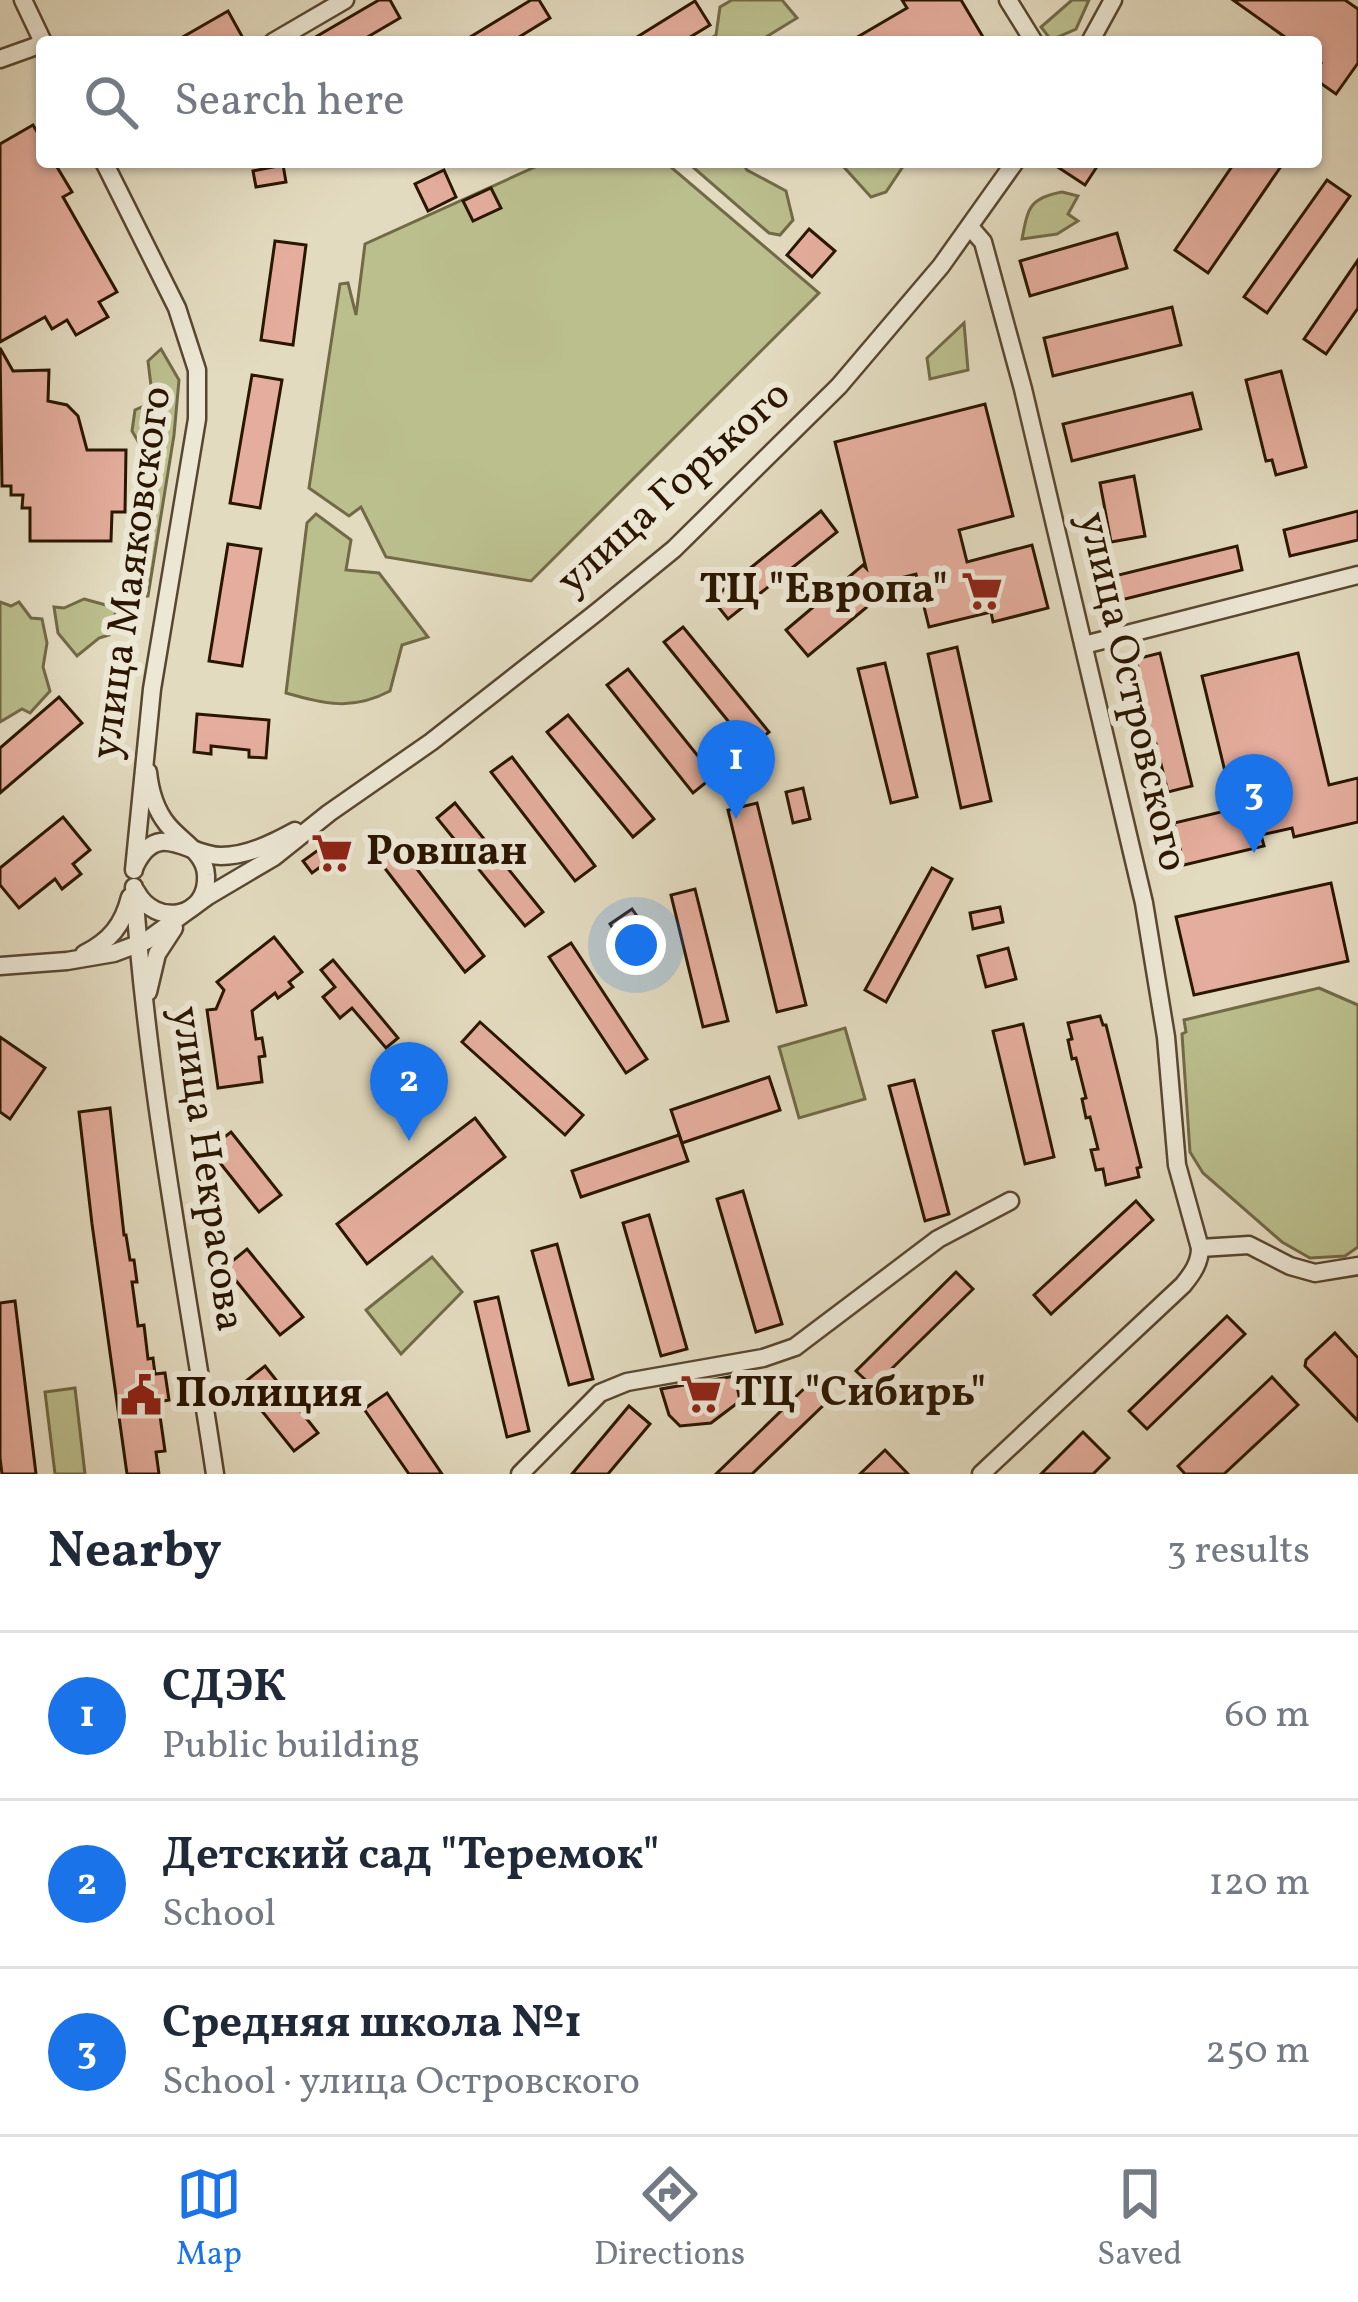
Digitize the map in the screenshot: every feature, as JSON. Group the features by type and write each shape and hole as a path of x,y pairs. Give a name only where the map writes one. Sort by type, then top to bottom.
{"street":[{"path":"23,0 40,36"},
{"path":"283,36 345,0"},
{"path":"1008,0 1030,36"},
{"path":"1093,36 1113,0"},
{"path":"0,59 36,46"},
{"name":"улица Маяковского","path":"111,168 177,308 197,370 196,419 144,747 134,879"},
{"name":"улица Горького","path":"138,945 274,856 430,742 674,549 839,386 901,315 1011,168"},
{"name":"улица Островского","path":"970,227 983,242 992,276 1144,903 1166,1037 1174,1140 1200,1248"},
{"path":"1084,645 1358,575"},
{"path":"144,747 158,810 201,859 206,873 205,888 157,954 145,1004"},
{"name":"улица Горького","path":"190,848 209,855 237,855 287,836 329,812"},
{"path":"67,961 112,935 124,916 140,857 156,844 170,841 190,848"},
{"path":"134,879 140,900 155,911 174,914 192,907"},
{"name":"улица Некрасова","path":"134,879 145,1004 214,1474"},
{"path":"0,966 67,961 138,945"},
{"path":"520,1474 600,1393 627,1382 763,1358 795,1347 926,1248 1010,1201"},
{"path":"981,1474 1183,1285 1196,1268 1200,1248 1249,1245 1315,1273 1358,1265"}],"green space":[{"path":"732,0 782,0 797,18 768,36 714,36 720,7"},
{"path":"1072,0 1089,0 1076,29 1048,36 1041,27"},
{"path":"533,168 672,168 819,293 531,581 386,557 361,507 349,516 309,488 340,284 348,283 356,315 365,244"},
{"path":"694,168 746,168 786,191 793,220 780,235 769,233"},
{"path":"845,168 902,168 886,192 871,197"},
{"path":"1062,192 1078,196 1068,214 1078,221 1057,234 1022,239 1036,201"},
{"path":"964,323 968,370 930,379 927,358"},
{"path":"161,349 179,380 174,435 148,596 129,596 124,574 135,550 145,453 132,431 135,410 153,402 148,361"},
{"path":"316,514 351,540 346,570 379,573 428,637 402,645 390,691 363,701 326,702 286,693 307,523"},
{"path":"84,599 117,608 109,635 77,656 58,633 54,607"},
{"path":"0,602 11,606 19,602 31,618 42,619 47,643 43,667 50,691 30,713 22,709 0,722"},
{"path":"1319,988 1358,1005 1358,1247 1345,1256 1310,1258 1282,1242 1203,1173 1190,1152 1182,1034 1186,1032 1184,1020"},
{"path":"845,1028 865,1099 799,1118 779,1047"},
{"path":"432,1257 462,1292 401,1354 366,1310"},
{"path":"75,1388 85,1474 55,1474 45,1392"}],"building":[{"path":"379,0 390,0 400,18 369,36 317,36"},
{"path":"531,0 539,0 550,18 521,36 472,36"},
{"path":"902,0 961,0 982,36 859,36 907,8"},
{"path":"1233,0 1345,0 1358,9 1358,63 1336,94 1322,84 1322,36 1284,36"},
{"path":"695,1 710,25 692,36 639,36"},
{"path":"228,11 242,36 184,36"},
{"path":"33,125 36,168 58,168 72,192 63,197 117,292 99,302 108,317 76,335 67,320 52,329 45,317 0,342 0,144"},
{"path":"284,168 286,182 256,187 253,171"},
{"path":"1059,168 1096,168 1085,185"},
{"path":"1231,168 1280,168 1208,273 1175,250"},
{"path":"444,170 456,197 428,211 415,184"},
{"path":"1327,180 1350,196 1267,313 1244,297"},
{"path":"491,188 501,208 473,221 463,201"},
{"path":"809,229 835,251 812,277 787,255"},
{"path":"1117,233 1127,268 1030,296 1020,261"},
{"path":"275,241 306,245 293,345 261,340"},
{"path":"1358,260 1358,308 1326,354 1304,339"},
{"path":"1172,307 1181,345 1053,376 1044,338"},
{"path":"0,348 13,371 49,370 48,401 67,405 78,416 87,450 126,450 125,512 112,512 111,541 30,541 30,508 22,508 23,495 11,495 11,486 2,486"},
{"path":"1281,371 1306,467 1276,475 1272,460 1266,461 1246,380"},
{"path":"252,375 282,380 260,508 230,503"},
{"path":"1192,393 1201,429 1072,461 1063,424"},
{"path":"985,404 1013,516 959,530 967,562 1032,545 1048,608 993,622 991,612 929,627 916,574 862,588 873,602 808,656 786,630 863,565 866,568 835,442"},
{"path":"1134,476 1145,536 1111,542 1100,483"},
{"path":"821,511 837,532 728,619 712,599"},
{"path":"1358,511 1358,540 1290,556 1284,530"},
{"path":"228,544 261,549 242,666 209,661"},
{"path":"1237,546 1242,570 1105,604 1098,580"},
{"path":"683,627 769,732 750,748 664,642"},
{"path":"957,647 991,801 961,808 928,654"},
{"path":"1160,653 1192,786 1168,792 1155,740 1150,741 1149,734 1139,729 1143,712 1148,711 1136,659"},
{"path":"1298,653 1329,785 1358,778 1358,822 1294,837 1292,828 1261,835 1264,846 1184,865 1174,823 1234,809 1202,676"},
{"path":"885,663 917,797 891,803 858,669"},
{"path":"628,669 714,776 693,793 607,685"},
{"path":"59,697 82,723 0,793 0,748"},
{"path":"197,714 269,720 266,758 249,757 249,750 211,746 211,754 194,752"},
{"path":"568,715 654,819 633,837 547,732"},
{"path":"512,757 595,866 575,881 491,772"},
{"path":"803,788 810,819 793,823 786,792"},
{"path":"455,803 543,912 525,926 437,818"},
{"path":"757,803 806,1005 777,1012 728,810"},
{"path":"63,817 90,850 73,864 81,874 62,889 55,879 19,908 0,885 0,868"},
{"path":"332,840 341,852 312,873 303,861"},
{"path":"400,847 484,956 465,972 380,862"},
{"path":"932,868 952,879 886,1002 865,990"},
{"path":"1331,883 1348,961 1194,995 1176,917"},
{"path":"695,889 728,1021 703,1027 671,895"},
{"path":"1000,907 1003,922 973,929 970,913"},
{"path":"632,909 651,936 628,952 610,924"},
{"path":"274,937 302,972 289,982 293,987 278,998 275,993 252,1011 256,1039 262,1038 265,1056 259,1057 262,1082 218,1088 207,1010 216,1009 224,990 217,982"},
{"path":"571,943 647,1059 626,1073 549,957"},
{"path":"1008,948 1016,979 986,987 978,956"},
{"path":"333,960 398,1038 386,1048 352,1008 340,1018 323,997 335,987 321,970"},
{"path":"1100,1016 1141,1167 1137,1168 1139,1177 1106,1185 1103,1169 1096,1170 1091,1150 1098,1149 1068,1040 1072,1039 1068,1023"},
{"path":"480,1022 583,1115 565,1135 462,1042"},
{"path":"1023,1024 1054,1157 1025,1164 993,1031"},
{"path":"0,1037 45,1068 10,1119 0,1112"},
{"path":"769,1077 780,1110 682,1143 671,1110"},
{"path":"914,1080 949,1214 925,1221 889,1086"},
{"path":"110,1108 124,1235 137,1282 132,1282 138,1326 144,1325 155,1374 165,1373 169,1400 158,1402 165,1451 156,1452 159,1474 127,1474 92,1224 79,1112"},
{"path":"475,1118 505,1157 367,1264 337,1224"},
{"path":"231,1132 281,1195 259,1212 209,1149"},
{"path":"679,1135 688,1161 581,1197 572,1171"},
{"path":"743,1191 782,1324 756,1332 717,1199"},
{"path":"1136,1201 1153,1220 1051,1314 1034,1295"},
{"path":"649,1215 687,1349 661,1356 623,1223"},
{"path":"557,1244 593,1379 569,1385 532,1251"},
{"path":"247,1249 303,1317 280,1335 225,1267"},
{"path":"956,1272 973,1289 873,1387 856,1371"},
{"path":"498,1297 529,1431 507,1437 475,1302"},
{"path":"15,1301 36,1474 2,1474 0,1458 0,1303"},
{"path":"1227,1316 1245,1334 1147,1429 1129,1411"},
{"path":"1335,1333 1358,1358 1358,1421 1305,1366"},
{"path":"265,1366 318,1433 294,1451 241,1385"},
{"name":"ТЦ \"Сибирь\"","path":"735,1376 740,1401 711,1423 680,1426 669,1415 661,1389"},
{"path":"1272,1377 1298,1405 1224,1474 1185,1474 1178,1466"},
{"path":"813,1380 831,1398 752,1474 716,1474"},
{"path":"387,1393 442,1474 409,1474 364,1409"},
{"path":"629,1406 650,1424 608,1474 572,1474"},
{"path":"1083,1432 1109,1458 1093,1474 1041,1474"},
{"path":"885,1450 908,1474 860,1474"}],"place":[{"name":"ТЦ \"Европа\"","path":"982,591"},
{"name":"СДЭК","path":"736,819"},
{"name":"Ровшан","path":"332,853"},
{"name":"Средняя школа №1","path":"1254,853"},
{"name":"Детский сад \"Теремок\"","path":"409,1141"},
{"name":"ТЦ \"Сибирь\"","path":"701,1394"},
{"name":"Полиция","path":"141,1395"}]}
